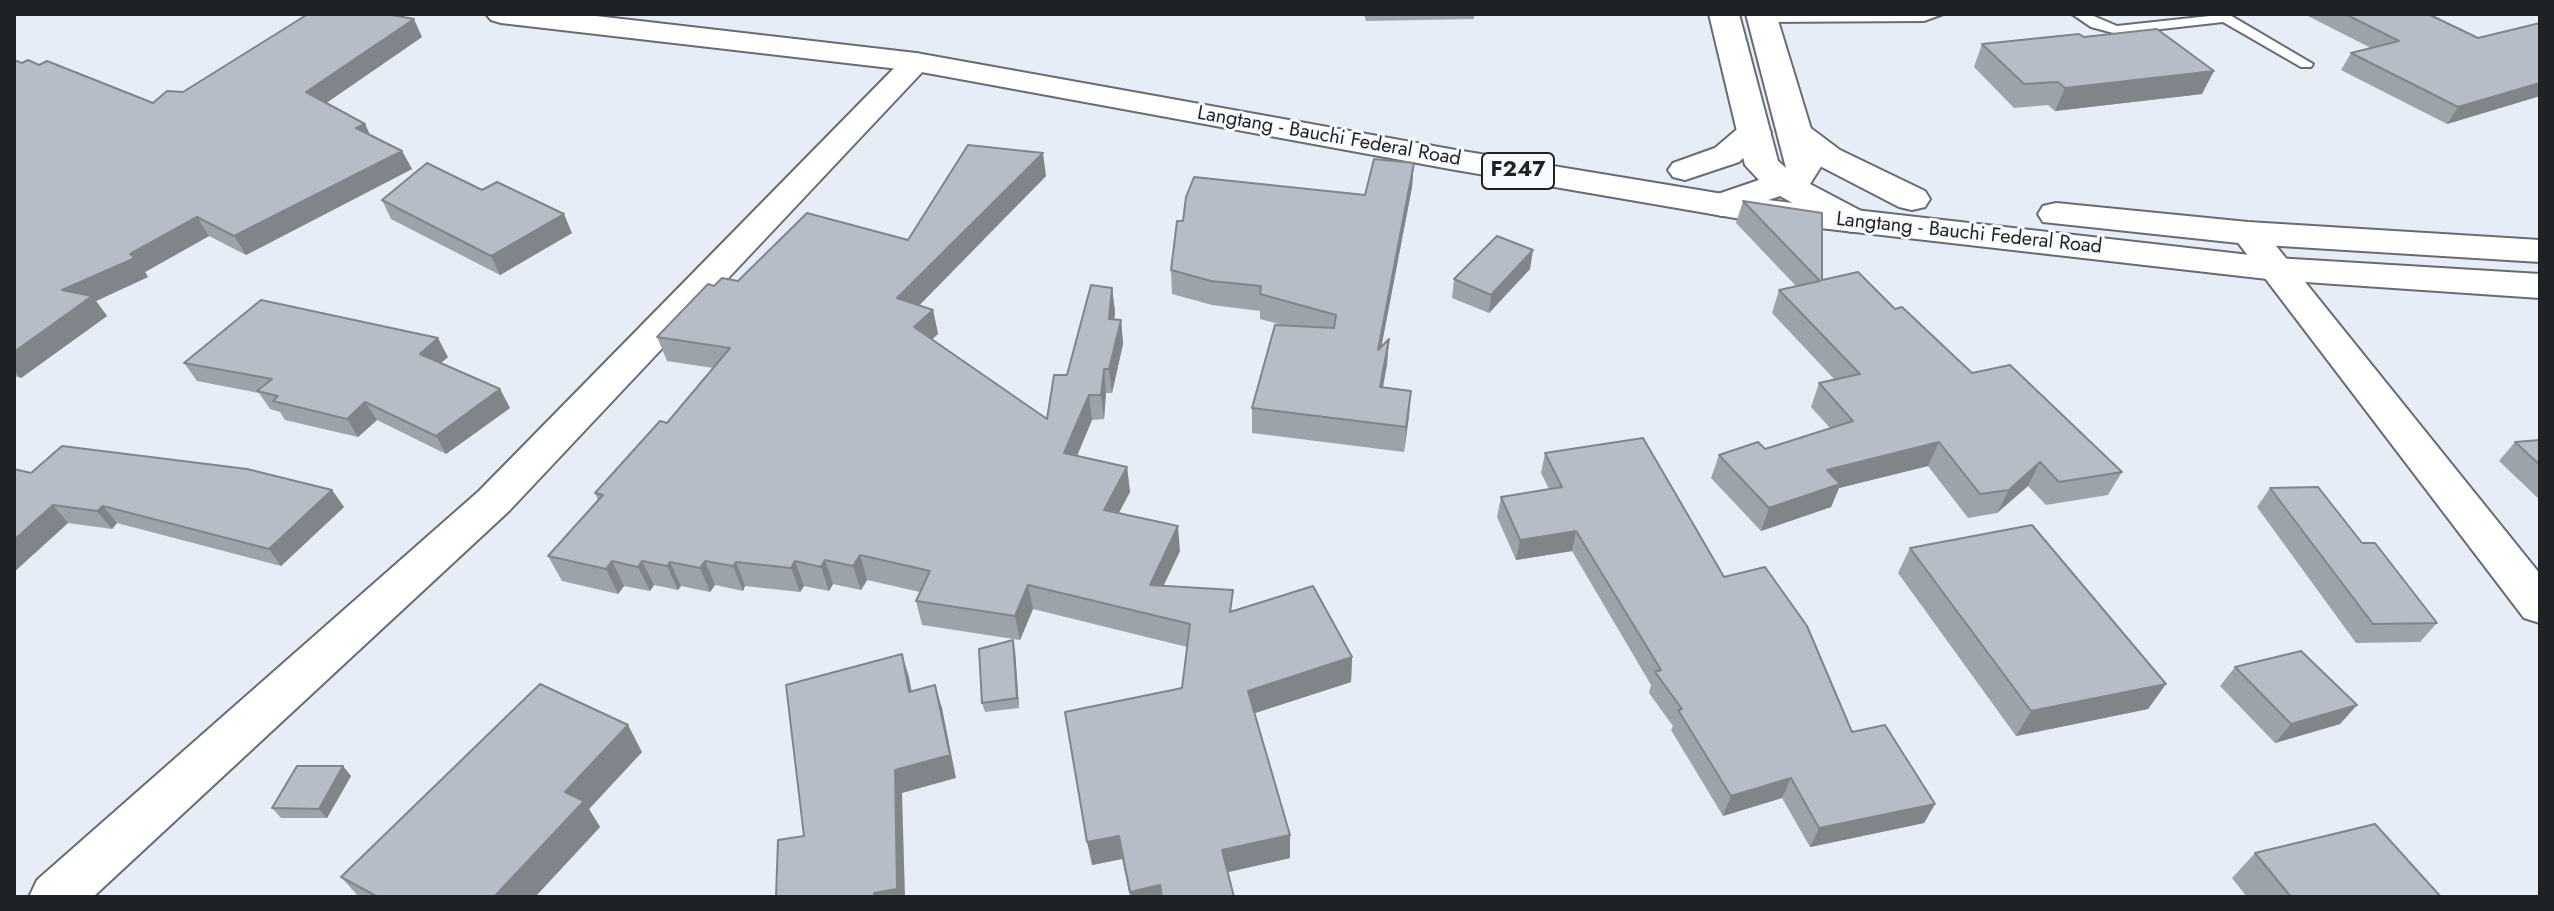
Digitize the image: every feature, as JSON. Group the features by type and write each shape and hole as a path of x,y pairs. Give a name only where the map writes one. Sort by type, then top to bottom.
{"main road":[{"name":"Langtang - Bauchi Federal Road","path":"501,14 916,62 1722,205 2276,269 2540,286"},
{"name":"Langtang - Bauchi Federal Road","path":"593,14 1784,184 2248,233 2540,251"},
{"path":"1724,14 1762,165 1784,184 1852,221"},
{"path":"1722,205 1797,178 1805,165 1762,16"},
{"path":"1685,170 1727,155 1754,132"},
{"path":"1796,133 1849,169 1912,199"}],"street":[{"path":"56,897 494,501 916,62"},
{"path":"2248,233 2540,606"}],"lane":[{"path":"1762,16 1924,17 1936,14"},
{"path":"2079,14 2096,24 2117,30 2222,16 2306,64"}],"building":[{"path":"308,14 387,14 414,19 306,92 365,124 356,128 402,151 234,236 197,217 130,254 135,258 62,290 92,296 14,352 14,60 22,63 28,60 39,65 47,61 153,103 167,91 183,92"},
{"path":"2345,14 2428,14 2478,38 2540,23 2540,83 2458,107 2351,53 2399,41"},
{"path":"2157,29 2214,71 2065,88 2058,82 2024,84 1982,44 2079,34 2084,37"},
{"path":"968,145 1043,153 897,298 933,310 914,327 1047,419 1054,375 1067,375 1091,285 1112,288 1109,319 1121,320 1109,369 1104,369 1101,395 1089,395 1064,453 1127,467 1104,510 1178,526 1150,585 1233,590 1230,612 1313,586 1352,657 1248,691 1290,835 1222,850 1234,897 1162,897 1160,885 1130,892 1119,836 1087,842 1065,712 1182,688 1190,624 1028,585 1015,616 916,601 930,571 860,555 853,566 825,560 821,567 795,561 791,568 736,562 733,566 705,561 700,568 642,561 638,567 612,561 606,569 548,556 603,495 595,493 660,421 667,423 730,348 657,337 708,284 714,286 722,278 738,281 807,213 908,240"},
{"path":"1374,159 1414,163 1378,350 1389,339 1380,387 1411,391 1406,427 1252,408 1275,325 1334,328 1336,315 1260,294 1261,286 1211,281 1171,270 1177,221 1183,221 1186,197 1194,177 1365,195"},
{"path":"427,163 482,190 497,182 564,214 491,256 382,200"},
{"path":"1743,201 1822,213 1822,280 1858,272 1895,309 1902,307 1972,373 2010,365 2122,472 2059,482 2040,462 2009,490 1980,494 1939,442 1827,470 1840,484 1769,508 1719,455 1758,442 1765,449 1853,421 1819,383 1860,374 1779,290 1820,281"},
{"path":"1497,236 1533,250 1491,295 1454,279"},
{"path":"261,300 438,338 420,354 500,389 436,436 365,402 347,419 273,401 278,396 257,391 272,379 184,363"},
{"path":"1643,438 1724,577 1765,567 1807,626 1852,732 1885,725 1935,804 1819,828 1791,778 1731,796 1678,710 1682,709 1655,672 1661,670 1576,531 1520,540 1501,497 1562,487 1545,453"},
{"path":"2540,440 2540,465 2515,442"},
{"path":"62,446 247,469 332,490 269,549 103,506 97,511 53,505 14,540 14,469 31,473"},
{"path":"2318,487 2362,543 2375,543 2437,623 2373,624 2270,488"},
{"path":"2032,525 2166,684 2031,711 1910,548"},
{"path":"1013,640 1017,698 982,703 979,649"},
{"path":"2301,651 2357,705 2291,724 2235,667"},
{"path":"902,654 909,692 935,685 950,755 895,770 897,889 874,893 874,897 776,897 778,840 804,836 786,685"},
{"path":"540,684 628,725 565,792 584,801 494,897 378,897 341,877"},
{"path":"297,766 343,766 319,809 272,808"},
{"path":"2375,824 2441,897 2291,897 2255,853"}]}
